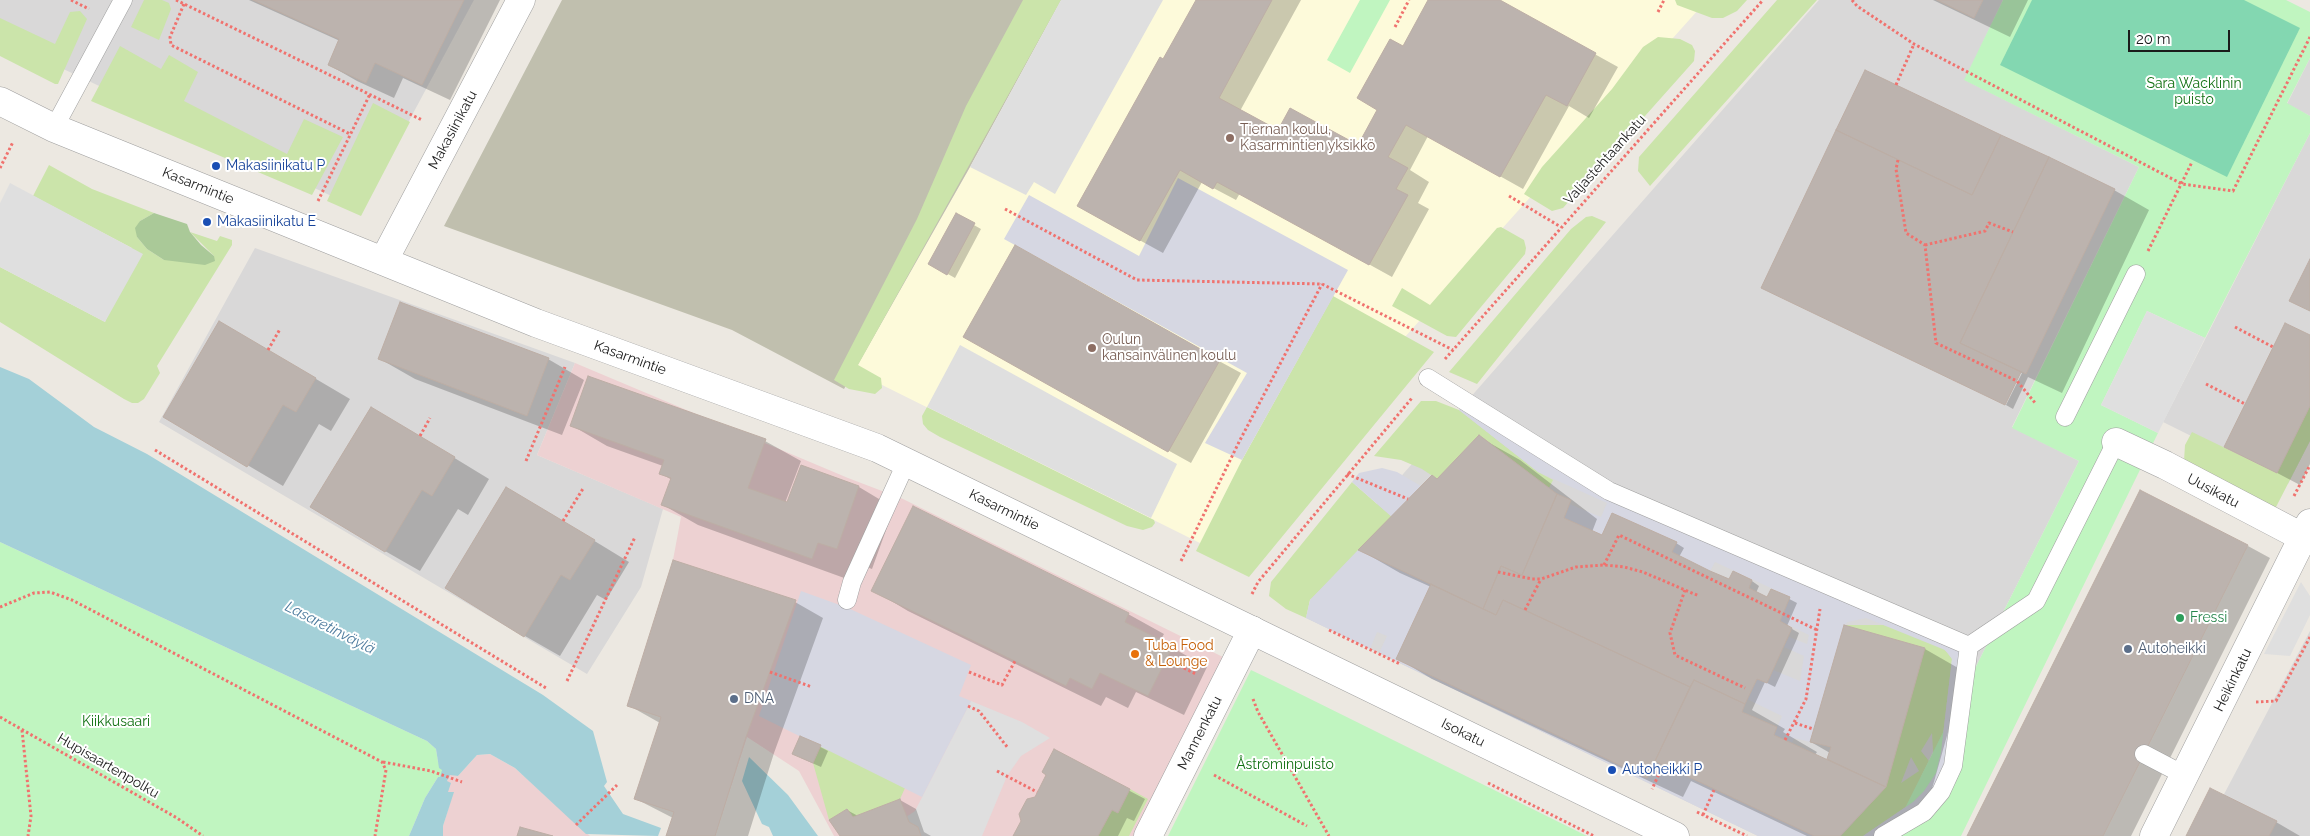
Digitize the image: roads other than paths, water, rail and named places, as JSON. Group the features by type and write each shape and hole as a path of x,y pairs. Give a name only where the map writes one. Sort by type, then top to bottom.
{"street":[{"name":"Makasiinikatu","path":"384,260 521,0"},
{"name":"Kasarmintie","path":"0,102 54,128 536,323 877,448 1252,630"},
{"name":"Uusikatu","path":"2116,442 2165,465 2279,526 2308,533"},
{"name":"Heikinkatu","path":"2154,836 2308,533"},
{"name":"Mannenkatu","path":"1148,836 1252,630"},
{"name":"Isokatu","path":"1252,630 1675,836"}],"lane":[{"path":"54,128 123,0"},
{"path":"2065,417 2136,274"},
{"path":"1428,378 1609,491 1969,646"},
{"path":"1884,836 1924,812 1941,792 1953,766 1969,646 2036,601 2116,442"},
{"path":"847,600 852,582 906,463"},
{"path":"2144,754 2186,776"}],"water":[{"name":"Lasaretinväylä","path":"0,367 29,379 94,427 147,454 543,695 593,731 607,782 604,786 623,814 661,828 658,836 586,834 515,768 490,754 477,755 458,776 450,775 447,781 451,783 448,792 454,792 443,826 443,836 409,836 425,798 438,777 440,777 442,770 439,768 436,749 427,741 0,542"},
{"path":"749,757 788,795 818,836 773,836 769,827 762,824 742,781"}],"place":[{"name":"Tiernan koulu, Kasarmintien yksikkö","path":"1230,138"},
{"name":"Makasiinikatu P","path":"216,166"},
{"name":"Makasiinikatu E","path":"207,222"},
{"name":"Oulun kansainvälinen koulu","path":"1092,348"},
{"name":"Fressi","path":"2180,618"},
{"name":"Autoheikki","path":"2128,649"},
{"name":"Tuba Food & Lounge","path":"1135,654"},
{"name":"DNA","path":"734,699"},
{"name":"Autoheikki P","path":"1612,770"}],"park label":[{"name":"Sara Wacklinin puisto","path":"2194,92"},
{"name":"Kiikkusaari","path":"116,722"},
{"name":"Åströminpuisto","path":"1285,765"}]}
